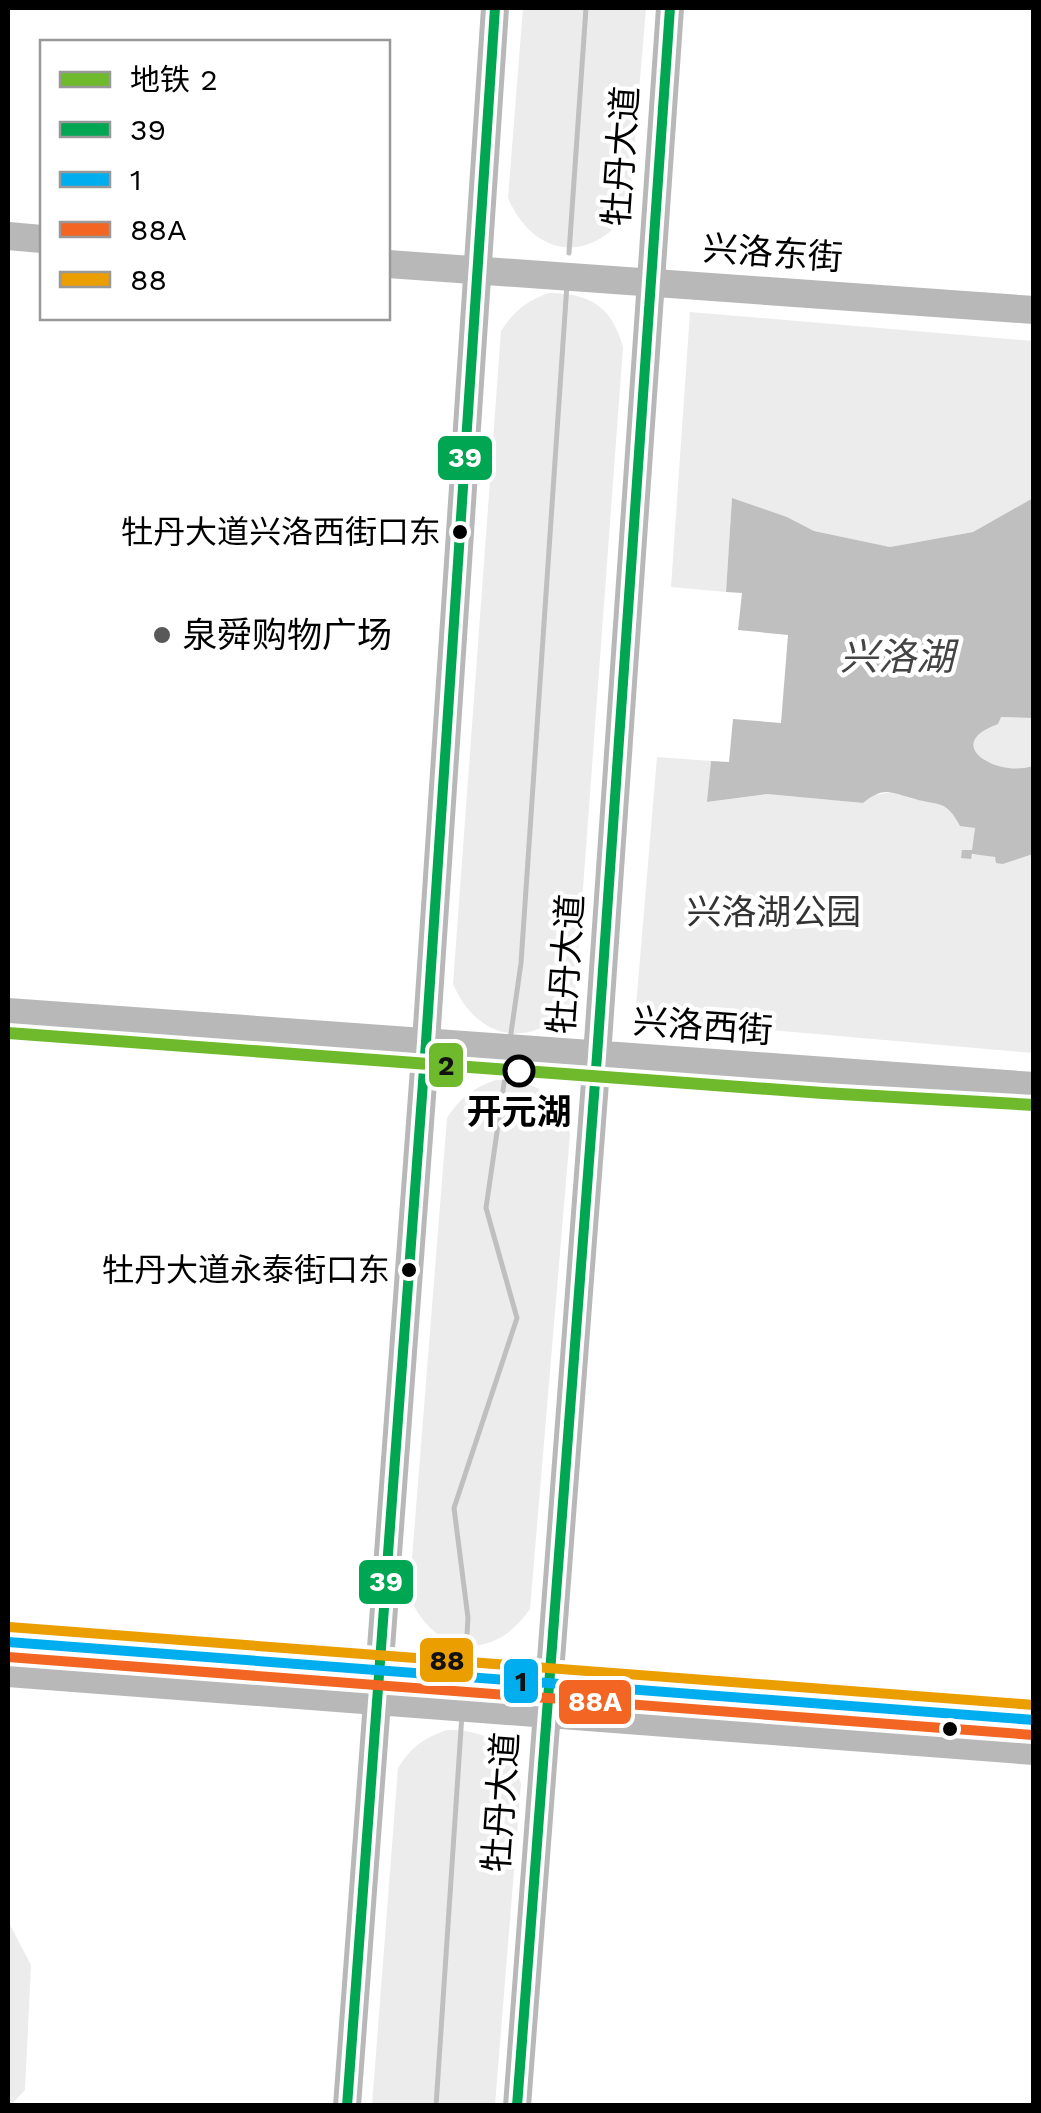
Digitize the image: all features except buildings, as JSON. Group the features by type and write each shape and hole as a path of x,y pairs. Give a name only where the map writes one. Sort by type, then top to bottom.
{"main road":[{"path":"348,2106 495,8"},
{"name":"牡丹大道","path":"517,2106 597,1063 670,8"},
{"path":"8,222 40,224"},
{"path":"8,236 40,239"},
{"name":"兴洛东街","path":"390,248 477,262 1034,310"},
{"name":"兴洛东街","path":"390,264 477,262"},
{"name":"兴洛东街","path":"650,275 1034,294"},
{"name":"兴洛西街","path":"8,1012 1034,1100"},
{"name":"兴洛西街","path":"8,1027 425,1049"},
{"name":"兴洛西街","path":"597,1063 1034,1086"},
{"path":"8,1642 1034,1720"},
{"path":"8,1673 1034,1750"}],"green space":[{"path":"523,8 646,8 629,210 598,240 581,246 548,243 519,218 508,198"},
{"path":"549,293 576,296 597,305 613,322 623,347 575,997 544,1026 510,1033 493,1029 478,1019 453,984 501,331 521,308"},
{"path":"690,312 1033,341 1033,498 973,532 890,547 814,531 732,498 726,592 671,587"},
{"path":"1000,717 1033,718 1033,766 1001,768 976,752 974,739"},
{"name":"兴洛湖公园","path":"657,757 711,761 708,802 767,794 863,803 874,795 893,792 942,803 975,828 972,851 962,850 962,858 984,855 1003,864 1033,854 1033,1053 635,1018"},
{"path":"496,1080 523,1083 544,1092 559,1109 570,1134 530,1609 499,1638 465,1645 434,1631 409,1596 447,1118 468,1094"},
{"path":"447,1730 474,1733 495,1742 511,1759 521,1784 495,2105 372,2105 398,1768 419,1744"},
{"path":"8,1921 31,1965 25,2090 10,2106 8,2105"}],"water":[{"name":"兴洛湖","path":"732,498 814,531 890,547 973,532 1033,498 1033,718 1001,717 998,724 974,741 974,749 980,757 1004,767 1033,766 1033,854 1003,864 996,863 995,857 972,854 971,859 961,858 962,850 972,850 975,828 960,826 941,805 894,793 883,792 863,803 767,794 707,802 711,761 729,762 733,719 781,723 788,635 738,630 742,593 726,592"}],"waterway":[{"path":"569,253 586,8"},
{"path":"510,1040 521,963 567,284"},
{"path":"465,1668 468,1618 454,1508 517,1318 486,1208 508,1056"},
{"path":"436,2106 462,1714"}],"metro line":[{"name":"2","path":"8,1033 1034,1105"}],"transit line":[{"name":"39","path":"347,2106 426,1042 495,8"},
{"name":"39","path":"517,2106 597,1056 670,8"},
{"name":"88","path":"9,1627 1034,1705"},
{"name":"1","path":"8,1642 1034,1720"},
{"name":"88A","path":"8,1657 1033,1735"}],"place":[{"name":"牡丹大道兴洛西街口东","path":"460,532"},
{"name":"泉舜购物广场","path":"162,635"},
{"name":"开元湖","path":"519,1071"},
{"name":"牡丹大道永泰街口东","path":"409,1270"}]}
